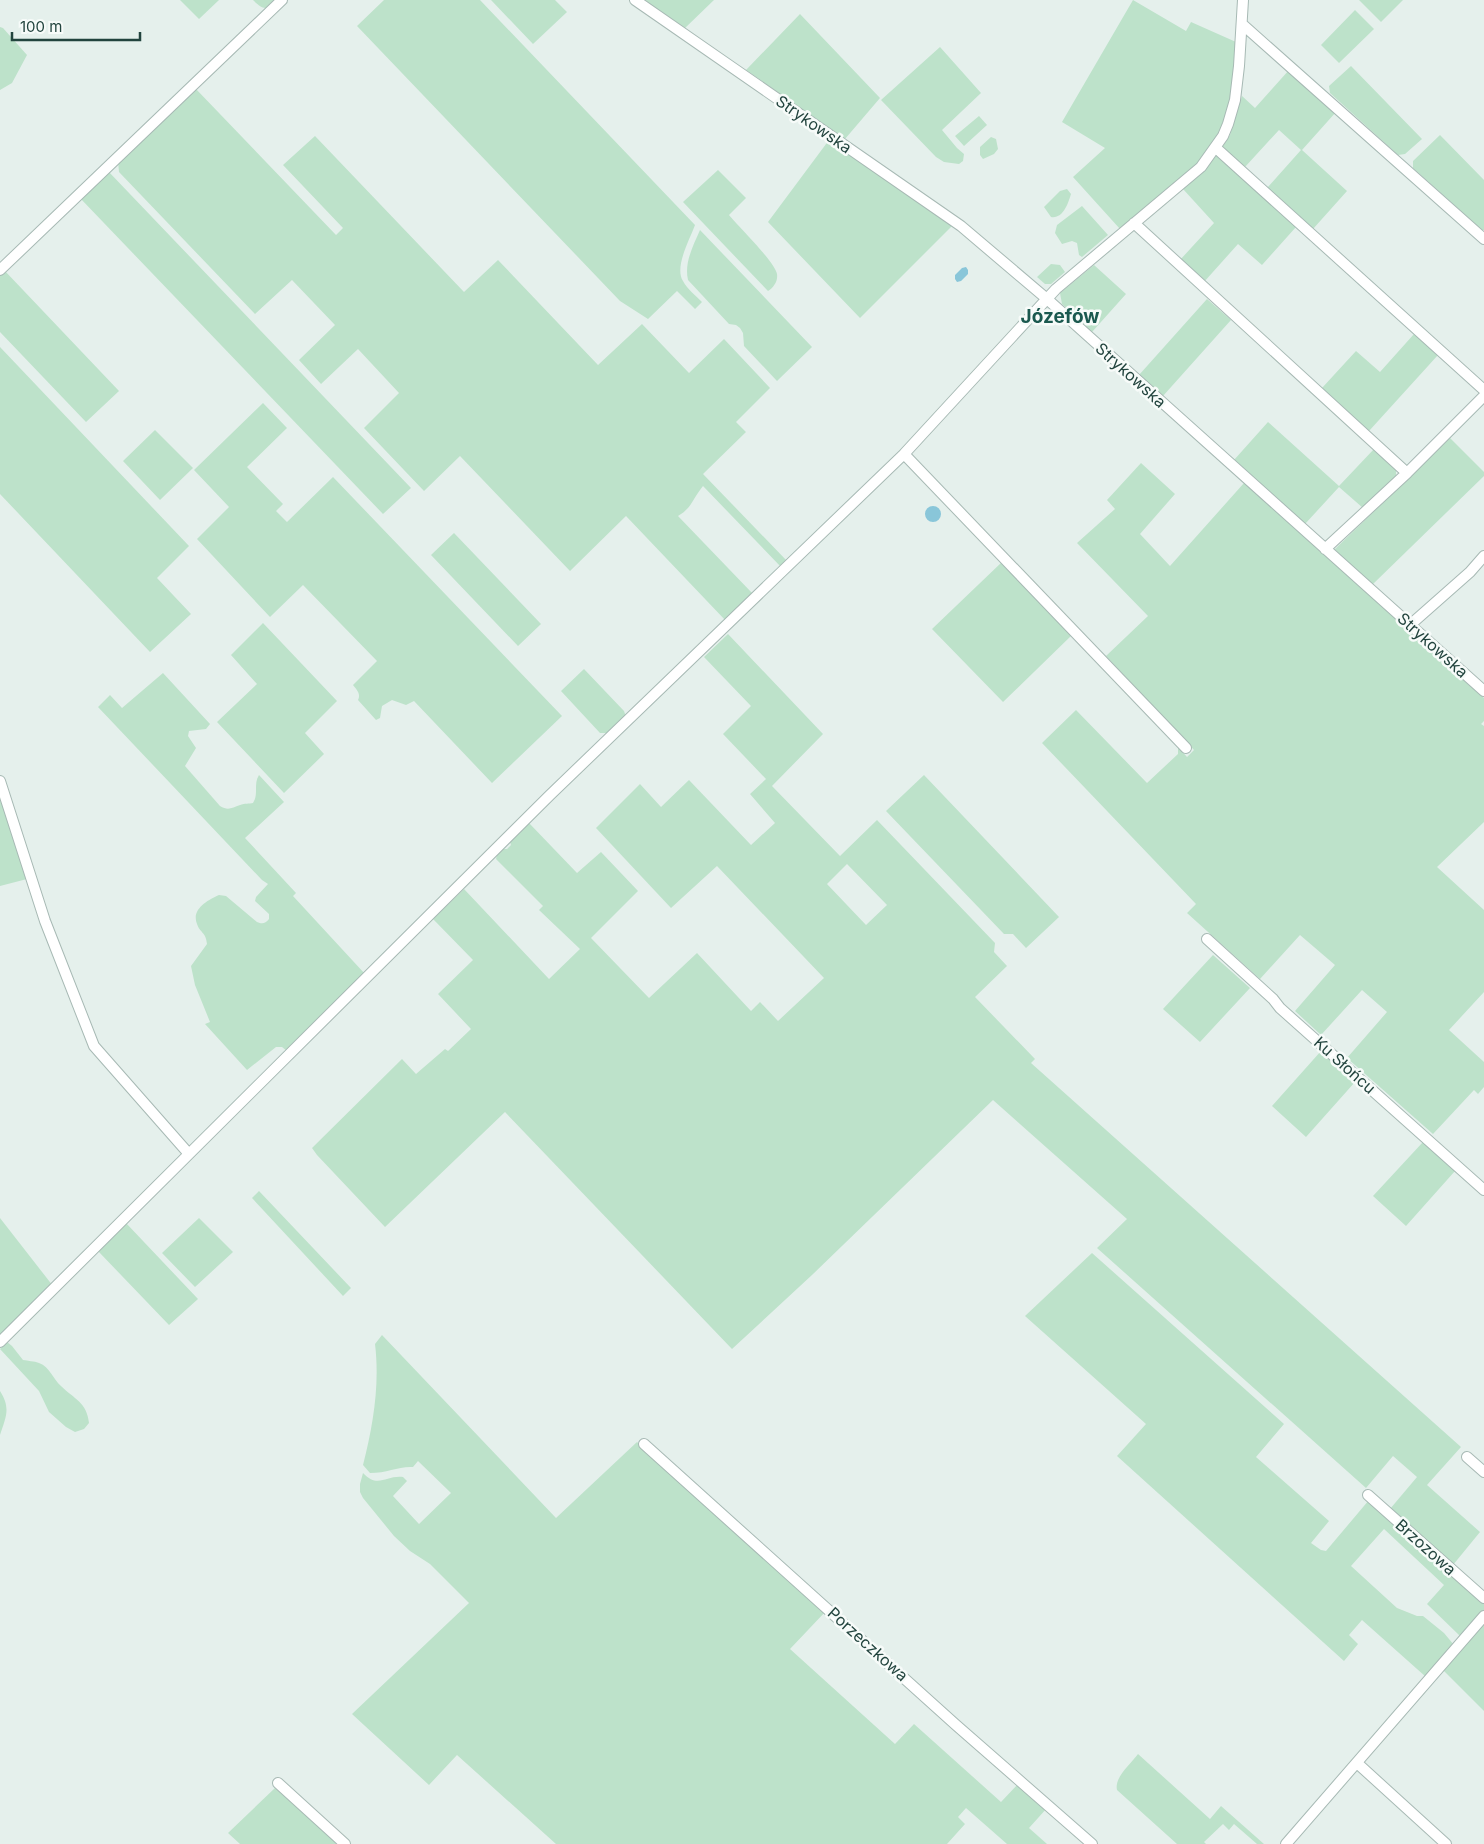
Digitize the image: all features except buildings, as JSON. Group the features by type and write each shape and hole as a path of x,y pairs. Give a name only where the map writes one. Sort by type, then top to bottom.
{"street":[{"path":"0,270 282,0"},
{"name":"Strykowska","path":"635,0 961,226 1047,300 1484,691"},
{"path":"0,1342 550,795 904,454 1072,275 1201,167 1216,148 1228,124 1235,100 1243,0"},
{"path":"1242,24 1484,239"},
{"path":"1216,148 1484,390"},
{"path":"1134,223 1406,473"},
{"path":"1325,549 1484,396"},
{"path":"904,454 1186,748"},
{"path":"1410,625 1470,572 1484,556"},
{"path":"0,781 45,921 94,1046 189,1154"},
{"name":"Ku Słońcu","path":"1207,939 1273,999 1280,1008 1484,1190"},
{"name":"Porzeczkowa","path":"644,1444 956,1725 1092,1844"},
{"path":"1466,1457 1484,1472"},
{"name":"Brzozowa","path":"1368,1495 1484,1598"},
{"path":"1286,1844 1484,1616"},
{"path":"1357,1763 1446,1844"},
{"path":"278,1783 345,1844"}],"green space":[{"path":"180,0 219,0 199,19"},
{"path":"253,0 277,0 271,6 265,8"},
{"path":"384,0 480,0 695,225 680,268 683,281 702,302 695,309 677,291 648,319 620,301 357,26"},
{"path":"491,0 555,0 567,12 533,44"},
{"path":"644,0 714,0 685,28"},
{"path":"1133,0 1186,31 1191,22 1236,42 1233,90 1222,129 1197,164 1120,229 1073,177 1105,148 1062,122"},
{"path":"1359,0 1403,0 1381,22"},
{"path":"1355,10 1374,29 1339,63 1321,45"},
{"path":"800,14 880,98 845,139 746,70"},
{"path":"0,27 27,55 12,83 0,90"},
{"path":"940,47 981,93 942,130 964,154 963,161 959,164 944,162 936,157 881,100"},
{"path":"1351,66 1422,139 1405,154 1398,155 1330,93 1329,86"},
{"path":"1289,70 1336,112 1302,150 1347,191 1313,229 1267,188 1301,150 1279,130 1245,167 1222,147 1230,135 1242,96 1255,108"},
{"path":"195,88 336,235 343,228 283,165 315,136 464,292 498,260 598,365 642,324 689,373 724,339 770,388 736,422 746,432 703,474 787,561 781,567 703,486 689,506 678,516 753,594 726,621 626,516 570,571 460,456 424,491 364,428 399,393 358,349 321,384 299,360 335,325 292,280 255,314 119,172 118,161"},
{"path":"979,116 987,125 964,146 955,136"},
{"path":"1440,135 1484,180 1484,230 1413,168 1413,161"},
{"path":"991,137 996,139 998,149 994,154 983,159 980,155 980,147"},
{"path":"829,140 952,226 860,318 768,222"},
{"path":"1216,155 1296,227 1262,265 1238,244 1204,282 1180,260 1214,223 1183,189 1205,170"},
{"path":"718,170 746,198 729,215 775,268 777,274 776,281 774,286 768,291 683,202"},
{"path":"108,171 411,488 383,514 80,198"},
{"path":"1067,189 1071,194 1064,210 1059,216 1051,217 1044,207 1060,191"},
{"path":"1082,206 1108,235 1082,257 1079,255 1077,243 1072,241 1062,244 1055,233 1057,225"},
{"path":"700,230 812,347 777,381 744,346 743,333 740,328 729,324 688,280 688,261"},
{"path":"1051,264 1060,265 1065,272 1051,284 1045,284 1037,277"},
{"path":"1094,265 1126,294 1092,332 1062,304 1060,293"},
{"path":"4,270 119,391 86,422 0,332 0,274"},
{"path":"1207,299 1231,320 1163,396 1139,375"},
{"path":"1414,334 1438,355 1369,431 1322,388 1356,351 1380,372"},
{"path":"0,347 189,546 157,578 191,614 150,652 0,494"},
{"path":"263,403 287,428 247,467 283,504 276,511 287,522 333,477 562,716 492,783 414,701 406,705 392,700 382,706 380,718 376,720 358,700 359,694 353,685 377,661 303,585 270,617 197,539 229,507 194,470"},
{"path":"1268,422 1339,486 1374,449 1396,469 1396,476 1363,508 1339,487 1305,524 1234,460"},
{"path":"155,430 193,468 160,500 123,461"},
{"path":"1450,438 1484,472 1484,476 1372,585 1334,550"},
{"path":"1141,463 1175,494 1140,534 1170,566 1244,483 1484,698 1484,721 1481,724 1484,726 1484,822 1437,867 1484,910 1484,992 1449,1030 1484,1062 1484,1087 1478,1094 1474,1090 1433,1134 1347,1058 1387,1012 1362,990 1321,1035 1295,1011 1335,965 1300,935 1260,979 1187,913 1196,904 1042,743 1076,710 1147,783 1178,754 1178,747 1187,757 1194,750 1106,656 1148,616 1077,543 1115,509 1107,500"},
{"path":"454,533 541,624 518,646 431,555"},
{"path":"1002,562 1072,635 1003,702 932,629"},
{"path":"263,623 337,701 305,733 324,754 284,793 217,722 257,684 231,655"},
{"path":"728,634 823,734 772,786 840,856 877,820 995,943 994,952 1007,966 975,997 1035,1059 1031,1063 1461,1447 1427,1485 1480,1532 1453,1565 1390,1509 1417,1477 1393,1456 1366,1488 1097,1248 1127,1219 993,1100 812,1275 732,1349 505,1112 385,1227 317,1155 312,1148 402,1059 416,1074 445,1049 448,1051 471,1029 438,994 473,960 433,919 464,889 549,979 580,949 539,910 543,906 496,859 502,849 507,849 511,845 510,842 529,823 577,873 601,852 638,891 591,938 649,998 697,953 751,1011 760,1002 778,1021 824,978 717,866 671,908 596,828 640,784 661,807 689,780 751,845 775,823 750,794 766,779 723,734 751,706 704,657","holes":["847,864 887,905 866,925 827,884"]},
{"path":"584,669 624,711 626,717 610,733 600,733 561,691"},
{"path":"163,673 210,724 206,729 189,731 188,736 196,748 185,766 223,808 253,803 259,775 284,802 245,838 296,893 293,896 365,974 287,1051 282,1047 276,1047 247,1070 205,1024 210,1022 195,985 191,966 207,944 205,937 198,927 196,914 202,906 219,895 226,896 257,922 265,923 269,919 269,914 255,901 256,897 268,884 262,880 98,707 110,695 122,708"},
{"path":"924,775 1059,917 1026,948 1013,934 1004,934 886,811"},
{"path":"0,794 27,879 0,886"},
{"path":"1213,955 1250,988 1200,1042 1163,1009"},
{"path":"1321,1051 1355,1082 1306,1137 1272,1106"},
{"path":"1423,1142 1455,1171 1406,1226 1373,1196"},
{"path":"259,1191 351,1288 343,1296 252,1198"},
{"path":"0,1218 53,1286 0,1336"},
{"path":"199,1218 233,1252 195,1287 162,1253"},
{"path":"126,1223 198,1299 169,1325 98,1251"},
{"path":"1092,1253 1284,1424 1256,1457 1329,1521 1311,1543 1326,1551 1369,1500 1484,1602 1484,1610 1460,1636 1427,1604 1444,1585 1384,1529 1351,1566 1397,1608 1417,1616 1423,1616 1444,1633 1454,1645 1426,1677 1362,1620 1349,1635 1358,1644 1344,1661 1117,1456 1146,1424 1025,1316"},
{"path":"382,1335 556,1518 637,1442 826,1611 790,1649 895,1744 914,1724 1001,1802 1019,1783 1047,1808 1029,1828 1047,1844 1007,1844 966,1808 958,1817 965,1824 947,1844 556,1844 457,1755 429,1785 352,1714 469,1603 430,1564 410,1551 394,1536 360,1492 363,1473 368,1478 378,1481 403,1477 407,1481 393,1496 419,1524 451,1493 418,1461 413,1467 376,1473 370,1473 363,1465 375,1405 377,1375 375,1344"},
{"path":"7,1342 23,1360 37,1362 46,1367 58,1383 83,1405 89,1423 84,1429 75,1432 66,1427 49,1412 39,1391 0,1349"},
{"path":"0,1391 5,1403 6,1418 0,1435"},
{"path":"1484,1622 1484,1711 1443,1670"},
{"path":"1138,1754 1210,1819 1221,1806 1264,1844 1257,1844 1234,1824 1229,1830 1223,1824 1204,1842 1206,1844 1177,1844 1117,1790 1120,1776"},
{"path":"275,1788 338,1844 240,1844 228,1833"}],"water":[{"path":"966,267 968,274 961,281 957,282 955,275 962,268"},
{"path":"933,506 941,514 933,522 925,514"}],"district":[{"name":"Józefów","path":"1060,316"}]}
